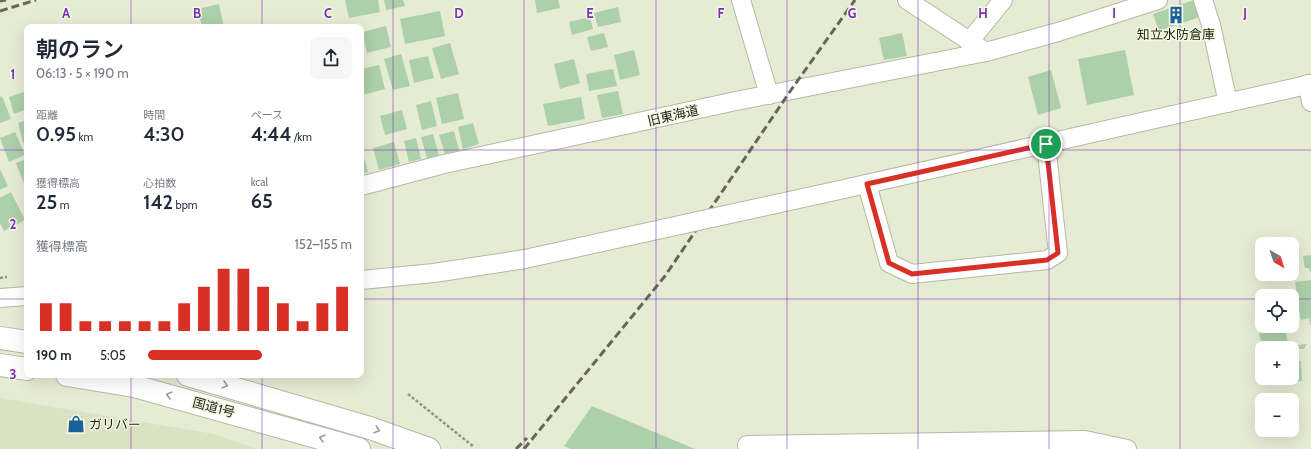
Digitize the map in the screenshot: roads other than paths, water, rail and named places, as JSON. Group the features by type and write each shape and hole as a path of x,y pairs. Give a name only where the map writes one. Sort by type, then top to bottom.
{"highway":[{"name":"国道1号","path":"85,378 134,386 359,449"},
{"name":"国道1号","path":"198,378 370,428 429,449"}],"street":[{"path":"741,0 769,95"},
{"path":"907,0 986,52"},
{"path":"969,42 1003,0"},
{"name":"旧東海道","path":"364,185 444,164 769,95 986,52 1058,32 1158,0"},
{"path":"1203,0 1211,25 1228,103"},
{"path":"364,280 434,273 525,259 1228,103 1310,90"},
{"path":"867,184 889,263 912,274 1047,260 1058,253 1046,144"},
{"path":"0,298 24,296"},
{"path":"747,445 943,445 1085,440 1093,446 1127,449"}],"railway":[{"path":"0,1 6,0"},
{"path":"0,11 36,0"},
{"path":"524,449 665,276 791,90 855,0"},
{"path":"516,449 527,438"}],"place":[{"name":"知立水防倉庫","path":"1176,15"},
{"name":"ガリバー","path":"76,424"}]}
